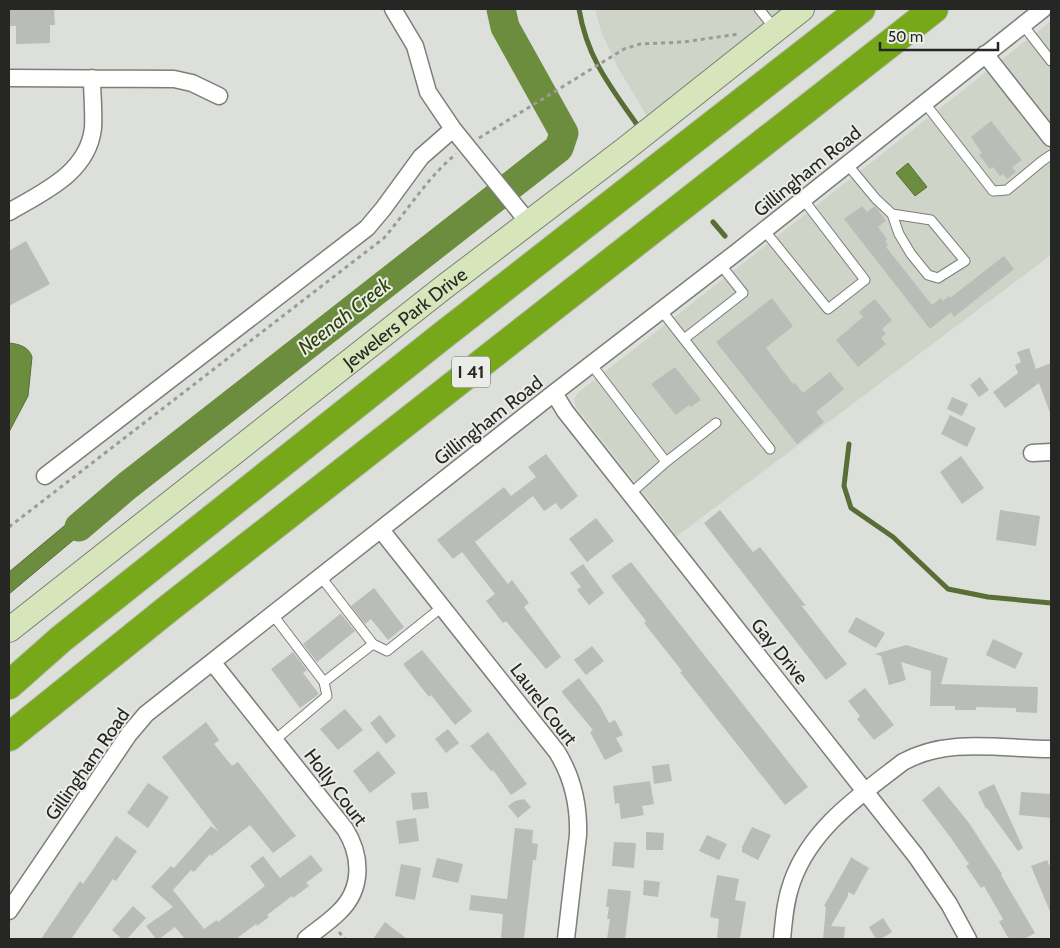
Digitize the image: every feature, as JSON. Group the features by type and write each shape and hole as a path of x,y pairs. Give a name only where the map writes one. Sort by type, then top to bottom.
{"highway":[{"name":"I 41","path":"9,685 69,633 442,336 861,9"},
{"name":"I 41","path":"9,737 161,614 934,9"}],"street":[{"path":"393,9 415,46 428,92 453,129 523,215"},
{"name":"Jewelers Park Drive","path":"9,630 444,287 523,215 631,144 771,23 802,9"},
{"name":"Gillingham Road","path":"9,911 137,724 146,714 804,199 1043,9"},
{"path":"986,54 1051,138"},
{"path":"9,78 174,78 192,83 219,96"},
{"path":"9,212 54,186 70,174 83,158 93,128 92,78"},
{"path":"45,476 367,228 421,157 453,129"},
{"name":"Gay Drive","path":"554,393 565,410 922,864 949,904 968,939"},
{"path":"1032,453 1051,452"},
{"name":"Laurel Court","path":"381,530 557,752 570,778 577,806 578,836 566,939"},
{"name":"Holly Court","path":"213,663 352,840 358,866 354,891 339,913 306,939"},
{"path":"782,939 787,899 805,853 825,826 903,762 934,749 963,746 1051,749"}],"lane":[{"path":"759,9 771,23"},
{"path":"1022,25 1051,61"},
{"path":"924,102 993,190 1006,190 1051,156"},
{"path":"847,164 876,199 892,214 899,234 911,254 928,275 938,278 964,261 931,220 892,214"},
{"path":"764,230 828,309 865,280 804,199"},
{"path":"684,339 743,293 720,264"},
{"path":"661,310 770,448"},
{"path":"591,364 666,462"},
{"path":"631,493 666,462 716,423"},
{"path":"321,577 373,644 387,651 442,606"},
{"path":"273,615 324,682 327,696 275,740"},
{"path":"324,682 373,644"}],"path":[{"path":"499,126 624,49 640,44 683,42 740,34 754,27 771,23"}],"shaded area":[{"path":"595,9 786,9 648,118 617,66 601,31"},
{"path":"1051,21 1051,255 677,536 579,411 574,399 578,393"},
{"path":"908,163 927,187 915,196 896,173"},
{"path":"9,343 23,347 29,351 32,357 28,396 9,432"},
{"path":"99,497 109,502 102,516 9,594 9,572"}],"pier":[{"path":"77,513 91,529 79,539 66,522"}],"building":[{"path":"9,9 54,9 55,25 50,25 50,43 16,44 16,26 9,26"},
{"path":"991,121 1022,160 1012,167 1016,172 1007,179 1003,174 1000,176 993,167 990,169 979,155 982,153 971,137"},
{"path":"862,206 867,212 875,206 886,221 878,227 887,239 885,241 888,245 886,247 932,305 941,298 943,301 949,296 950,298 1004,256 1014,269 954,317 951,312 930,329 844,219"},
{"path":"26,241 50,284 9,306 9,251"},
{"path":"772,298 793,326 766,348 793,384 795,383 803,393 830,372 844,389 816,412 824,422 797,444 716,342"},
{"path":"875,299 892,320 882,329 886,334 881,338 886,344 858,367 836,340 863,317 859,312"},
{"path":"1029,348 1036,369 1051,363 1051,413 1039,383 1005,408 993,392 1018,373 1015,365 1021,362 1017,352"},
{"path":"675,367 701,400 691,407 689,405 676,415 651,384"},
{"path":"980,377 989,390 979,397 970,385"},
{"path":"952,397 968,404 962,416 947,409"},
{"path":"950,415 976,428 967,447 941,434"},
{"path":"546,454 578,496 561,510 556,503 544,511 533,496 475,542 508,584 512,580 529,603 524,607 561,657 546,669 506,621 503,623 486,601 495,594 462,552 453,559 437,540 504,487 511,496 536,477 528,467"},
{"path":"961,456 984,488 962,504 940,472"},
{"path":"720,510 753,552 760,547 806,606 801,605 847,664 826,680 704,523"},
{"path":"1000,510 1040,516 1036,546 996,540"},
{"path":"596,518 614,541 587,562 569,539"},
{"path":"631,562 808,787 785,805 680,672 682,671 644,623 646,621 611,576"},
{"path":"583,564 604,593 589,605 577,590 581,587 570,573"},
{"path":"374,588 404,627 388,640 371,619 365,624 351,606"},
{"path":"340,614 355,631 317,662 303,644"},
{"path":"856,617 885,633 876,648 848,632"},
{"path":"993,639 1023,653 1015,669 986,655"},
{"path":"906,645 948,658 941,684 1038,687 1037,713 1016,712 1016,708 976,707 976,710 955,710 955,706 930,706 931,671 901,662 906,680 889,685 881,656 875,654"},
{"path":"592,646 604,661 586,675 574,660"},
{"path":"422,650 472,711 455,725 431,695 429,697 403,664"},
{"path":"293,652 307,670 303,673 319,694 300,708 271,669"},
{"path":"579,678 600,706 609,723 615,720 623,735 616,738 623,751 605,760 590,732 593,730 562,691"},
{"path":"865,688 894,725 874,740 857,719 860,716 848,701"},
{"path":"345,709 363,730 338,750 320,729"},
{"path":"380,715 396,736 386,744 370,723"},
{"path":"206,722 219,740 214,744 232,766 238,762 296,836 273,853 250,825 211,856 210,854 194,872 191,870 173,890 204,929 217,920 218,922 265,886 250,866 263,856 280,878 311,855 323,870 306,883 309,886 293,898 292,896 267,915 269,917 236,939 185,939 175,927 159,939 156,939 146,926 173,907 151,887 171,866 174,868 211,826 219,832 162,757"},
{"path":"448,729 459,743 446,753 435,739"},
{"path":"488,732 527,784 511,795 493,770 491,771 470,746"},
{"path":"378,751 396,773 370,793 353,771"},
{"path":"669,764 672,781 654,784 652,766"},
{"path":"650,781 654,804 642,806 644,815 621,819 619,803 615,804 613,786"},
{"path":"148,783 169,797 148,828 127,813"},
{"path":"994,784 1023,848 1018,851 986,809 978,792"},
{"path":"939,786 969,823 1002,874 1035,933 1024,939 1009,939 999,922 1003,919 984,886 981,888 966,866 969,864 922,800"},
{"path":"427,792 429,808 413,810 411,793"},
{"path":"1021,792 1051,794 1051,818 1019,815"},
{"path":"524,799 531,807 518,818 508,806 515,801"},
{"path":"416,818 419,841 399,844 396,821"},
{"path":"752,827 771,835 758,860 742,852 742,847"},
{"path":"515,828 533,830 532,843 538,844 536,860 533,860 524,939 501,939 503,914 469,910 471,895 507,899"},
{"path":"646,832 664,833 663,850 646,850"},
{"path":"707,835 727,844 719,860 699,851"},
{"path":"116,836 137,851 116,881 113,879 71,939 41,939 80,881 83,884"},
{"path":"614,842 636,843 634,868 612,866"},
{"path":"852,856 852,858 869,868 854,895 848,892 848,896 831,926 845,927 844,939 823,939 826,907 824,906"},
{"path":"437,858 463,864 458,883 432,877"},
{"path":"1047,860 1051,869 1051,914 1031,866"},
{"path":"401,864 421,868 415,900 395,896"},
{"path":"717,875 739,879 735,900 746,902 740,939 717,939 719,919 710,917"},
{"path":"644,880 660,882 658,897 643,895"},
{"path":"608,889 631,891 625,939 607,939 610,919 607,919 609,907 606,907"},
{"path":"133,906 146,918 127,939 122,939 112,930"},
{"path":"883,918 892,932 881,939 876,939 869,927"},
{"path":"385,922 407,939 373,939"}],"waterway":[{"name":"Neenah Creek","path":"79,527 127,486 559,148 564,133 505,27 501,9"},
{"path":"579,9 588,42 601,71 638,126"},
{"path":"713,222 725,236"},
{"path":"849,444 844,486 851,508 893,537 948,589 988,597 1051,603"}]}
